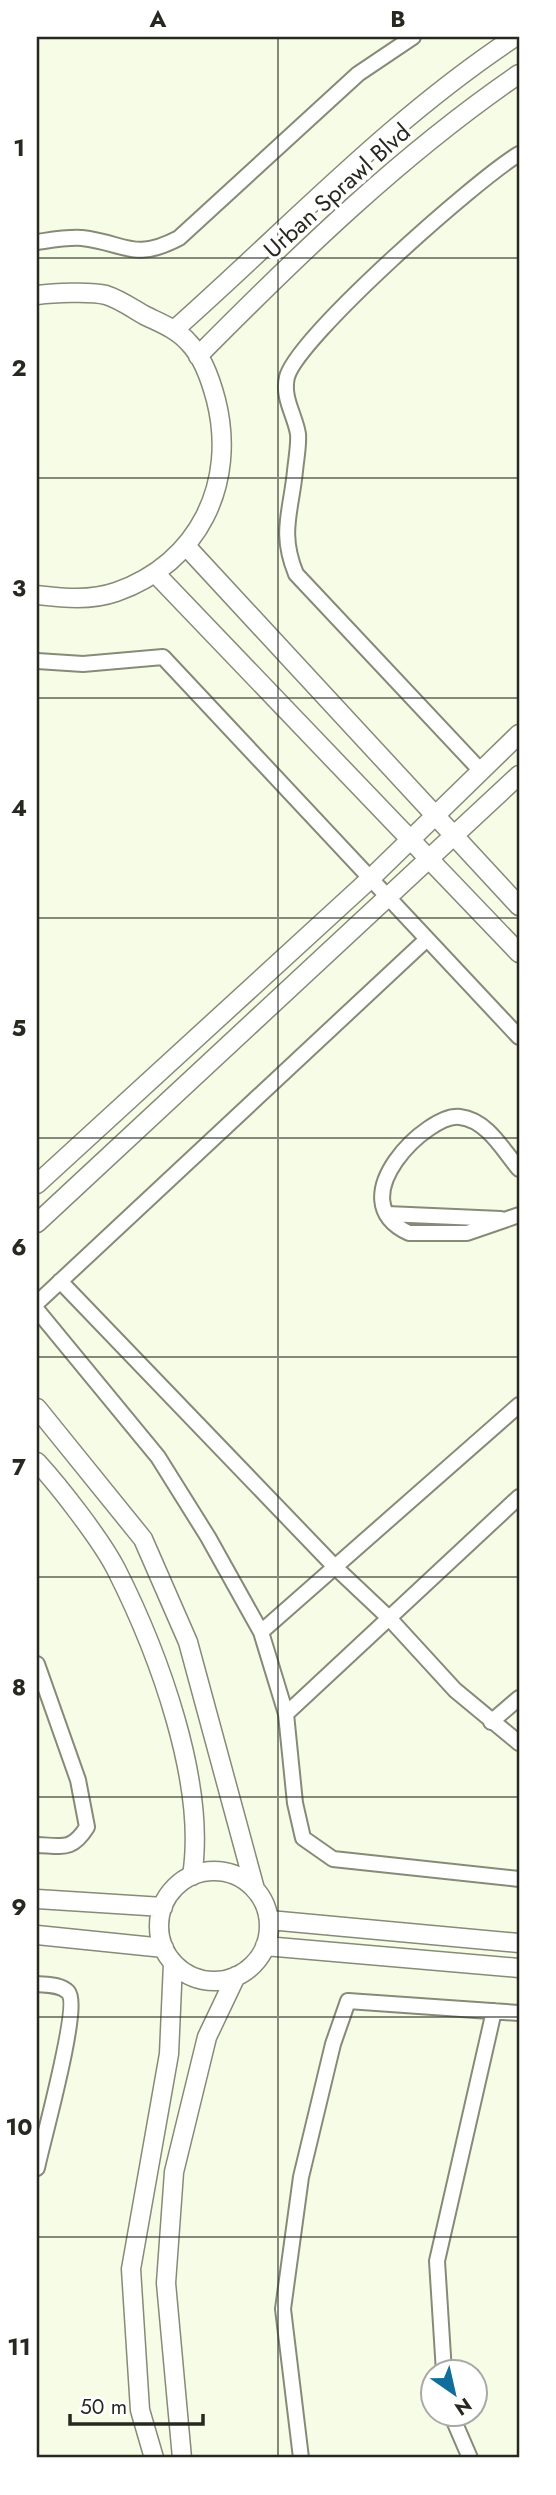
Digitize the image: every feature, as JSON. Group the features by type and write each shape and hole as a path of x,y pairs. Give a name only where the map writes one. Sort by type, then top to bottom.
{"street":[{"path":"37,242 81,238 138,252 161,247 179,238 358,74 413,37"},
{"path":"174,330 330,184 504,40 519,65"},
{"name":"Urban Sprawl Blvd","path":"198,356 260,294 444,128 519,74"},
{"path":"481,771 296,575 288,554 285,535 298,434 286,391 288,376 303,348 411,242 519,154"},
{"path":"37,295 105,295 174,330 198,356 212,385 223,426 222,469 209,510 186,546 155,573 116,592 73,599 37,595"},
{"path":"186,546 519,906"},
{"path":"155,573 412,837 519,953"},
{"path":"37,661 83,664 163,657 519,1037"},
{"path":"37,1184 370,879 519,734"},
{"path":"37,1223 519,775"},
{"path":"37,1303 427,939"},
{"path":"516,1217 387,1214 380,1197 391,1167 429,1129 454,1117 469,1120 488,1131 519,1168"},
{"path":"60,1281 335,1567 389,1618 455,1690 519,1743"},
{"path":"37,1310 158,1457 208,1537 261,1632 286,1714 295,1803 303,1838 332,1859 519,1879"},
{"path":"261,1632 519,1405"},
{"path":"37,1408 143,1539 188,1642 255,1889 264,1903 268,1920 265,1947 258,1959 236,1976 220,1980 202,1979 187,1973 168,1956 37,1935"},
{"path":"37,1462 115,1567 165,1683 195,1807 197,1843 192,1876"},
{"path":"286,1714 519,1497"},
{"path":"37,1664 78,1780 87,1827 78,1841 68,1847 37,1845"},
{"path":"491,1722 519,1698"},
{"path":"154,2458 140,2410 131,2269 169,2054 168,1956 159,1932 163,1907 177,1885 208,1871 225,1872 241,1878 255,1889"},
{"path":"37,1899 163,1907"},
{"path":"268,1920 519,1943"},
{"path":"265,1947 519,1968"},
{"path":"182,2458 166,2283 174,2172 207,2037 236,1976"},
{"path":"37,1984 56,1985 69,1993 72,2003 67,2039 37,2168"},
{"path":"301,2458 283,2309 301,2176 332,2045 348,2001 519,2013"},
{"path":"443,2358 437,2260 494,2011"},
{"path":"457,2428 470,2458"}]}
